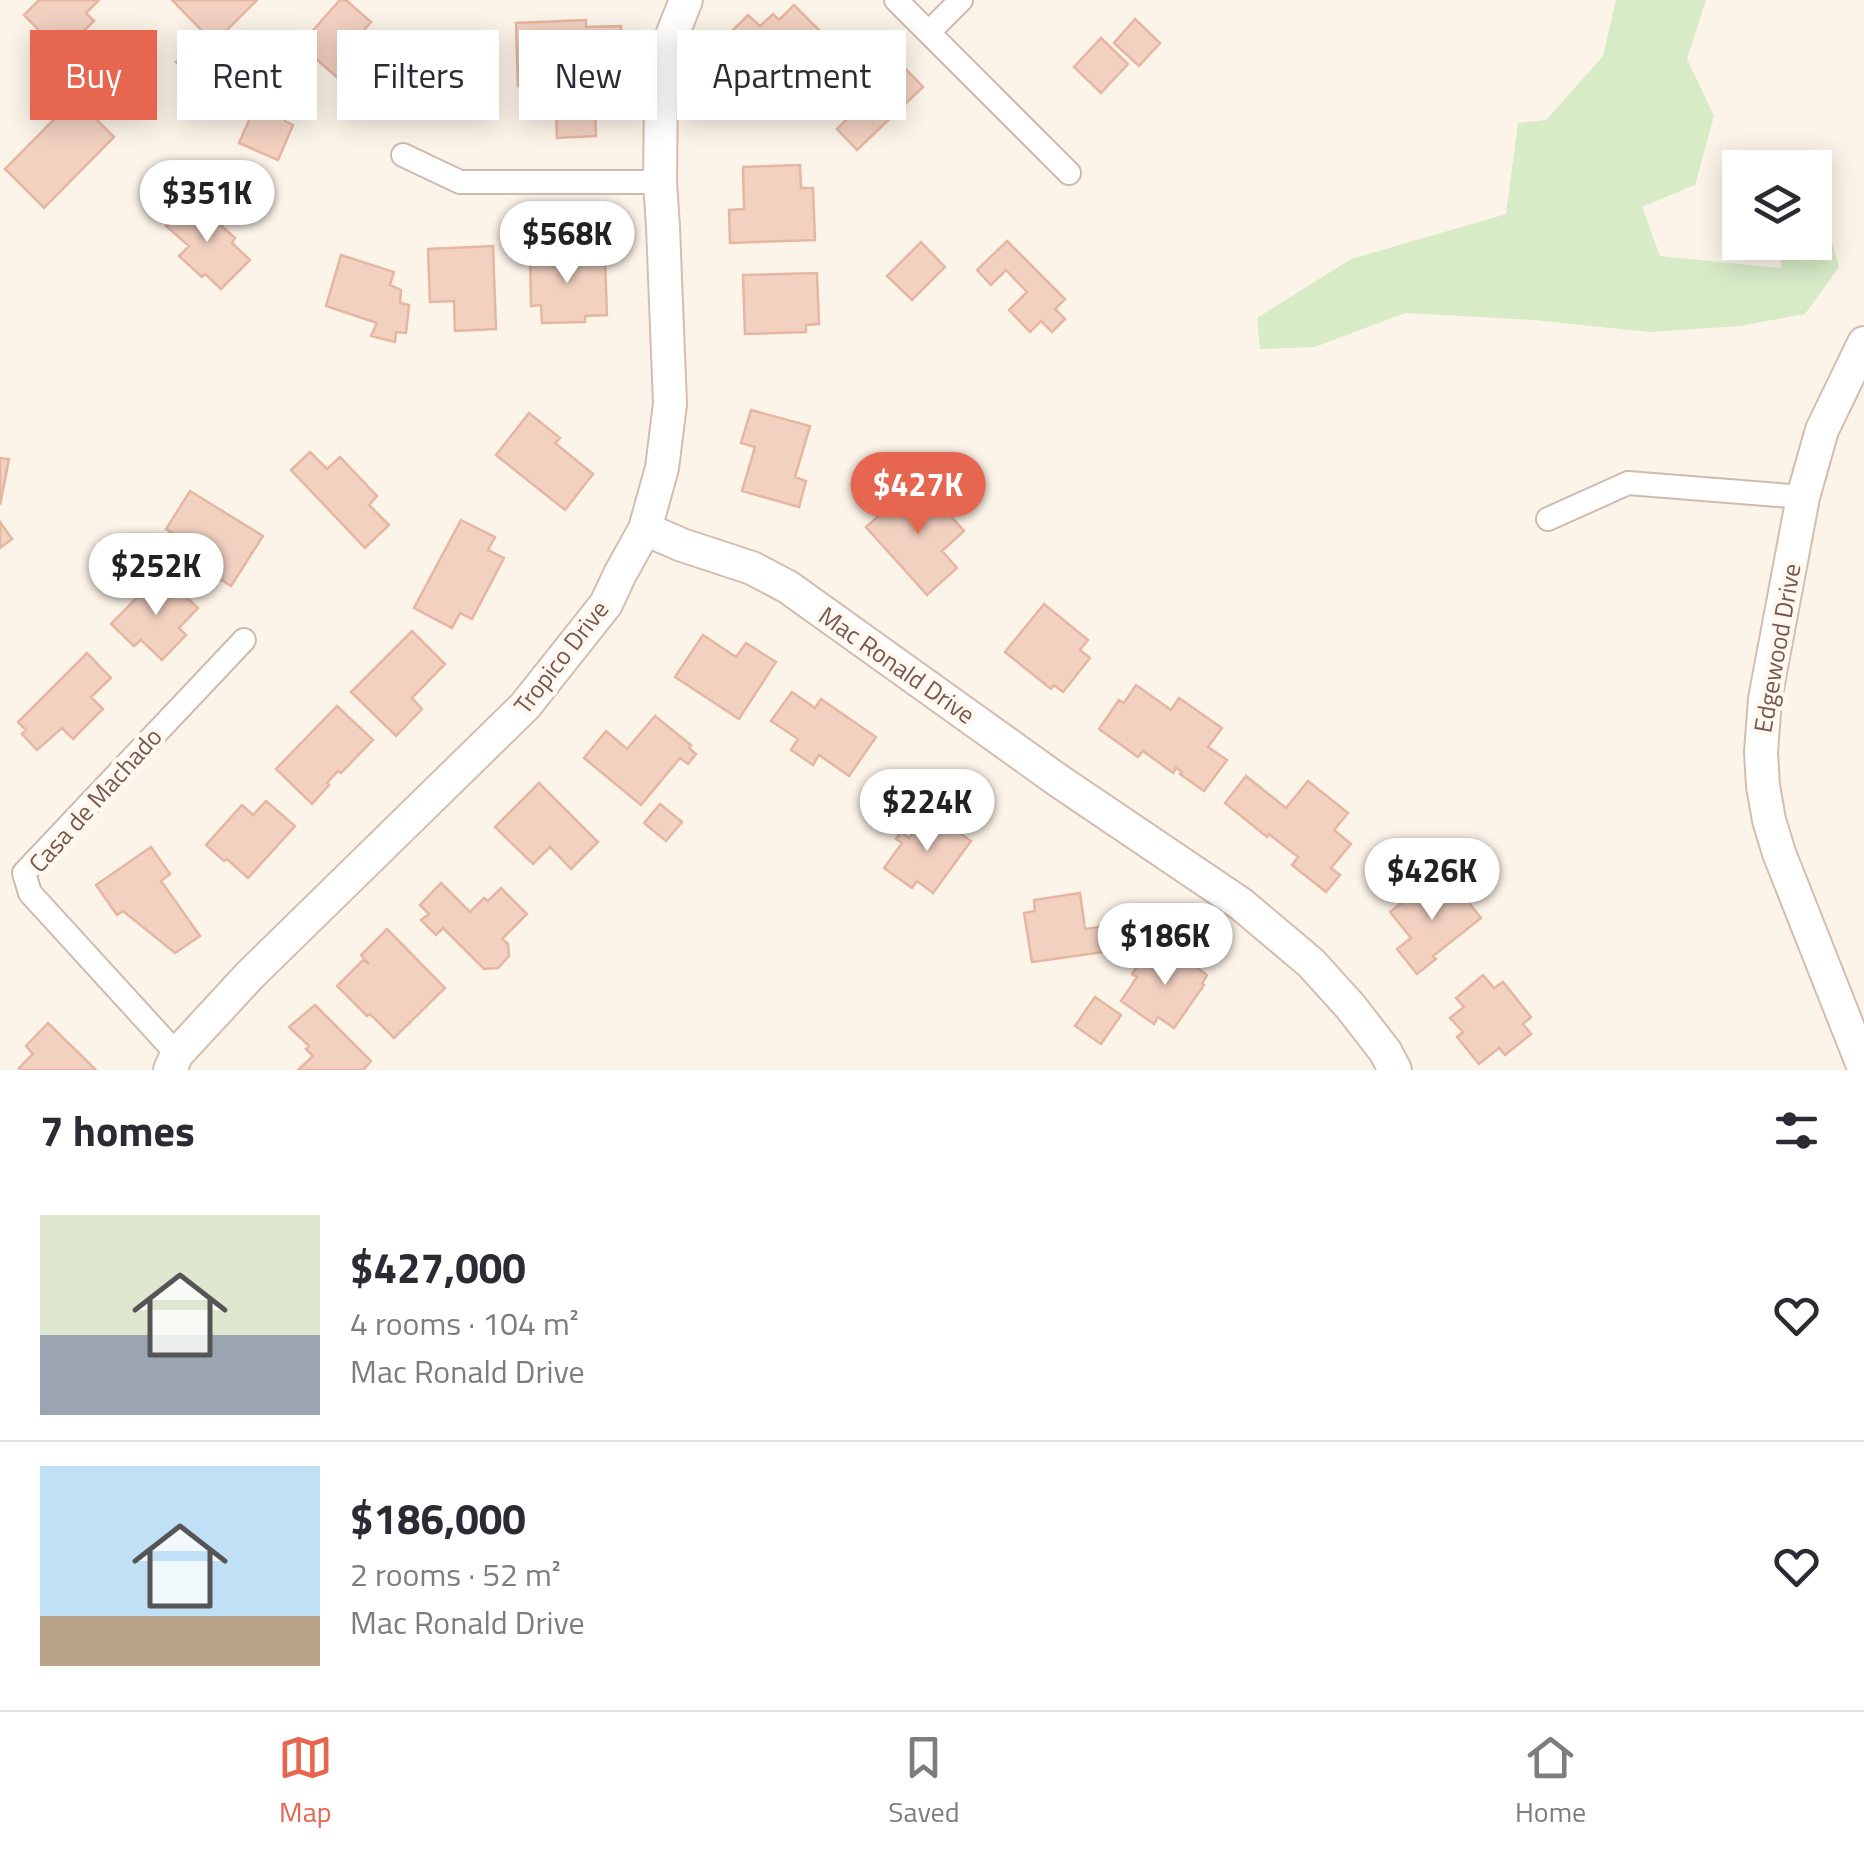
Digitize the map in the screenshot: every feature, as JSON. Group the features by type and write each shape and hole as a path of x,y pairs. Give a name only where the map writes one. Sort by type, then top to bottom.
{"street":[{"name":"Tropico Drive","path":"174,1062 250,975 526,706 606,604 646,530 662,468 670,404 660,182 661,94 669,43 686,0"},
{"path":"896,0 1070,174"},
{"path":"929,32 961,0"},
{"path":"404,155 460,182 660,182"},
{"name":"Edgewood Drive","path":"1864,343 1822,430 1803,497 1765,699 1760,752 1769,820 1779,853 1864,1068"},
{"path":"1548,518 1628,483 1803,497"},
{"name":"Mac Ronald Drive","path":"646,530 752,568 788,587 1241,904 1311,963 1350,1006 1395,1070"},
{"name":"Casa de Machado","path":"174,1062 30,893 24,873 244,640"}],"green space":[{"path":"1616,0 1706,0 1687,59 1714,116 1695,185 1642,207 1660,256 1781,268 1780,260 1832,260 1832,242 1839,267 1805,314 1740,326 1649,332 1534,320 1405,313 1315,347 1260,349 1257,318 1351,259 1506,214 1518,123 1546,120 1603,56"}],"building":[{"path":"39,0 99,0 86,13 94,21 85,30 39,30 24,15"},
{"path":"172,0 257,0 227,30 201,30"},
{"path":"340,0 346,0 371,22 364,30 337,30 337,77 317,60 317,30 313,30"},
{"path":"794,5 819,30 733,30 748,15 760,26 773,14 779,20"},
{"path":"1135,19 1160,43 1139,66 1114,43"},
{"path":"586,20 586,27 621,26 621,30 519,30 518,86 516,23"},
{"path":"1101,38 1128,64 1101,93 1074,67"},
{"path":"906,69 923,87 906,103"},
{"path":"53,120 97,120 114,137 44,208 5,169"},
{"path":"249,120 285,120 293,125 278,160 239,143"},
{"path":"556,120 595,120 596,136 557,138"},
{"path":"846,120 888,120 857,150 837,129"},
{"path":"800,165 801,188 813,188 815,240 730,243 729,210 744,209 743,167"},
{"path":"191,198 235,238 232,243 250,260 221,289 179,256 189,246 166,226"},
{"path":"1007,241 1065,299 1055,309 1065,319 1052,332 1041,321 1030,332 1009,310 1027,292 1006,270 991,285 977,270"},
{"path":"921,242 945,267 912,300 887,276"},
{"path":"493,246 496,329 455,331 454,301 430,302 428,249"},
{"path":"560,246 561,260 605,259 607,315 585,316 585,322 542,323 541,305 531,306 530,247"},
{"path":"341,255 394,272 390,285 401,290 400,303 409,305 406,333 396,332 395,342 371,336 377,323 326,306"},
{"path":"817,273 819,324 806,325 806,332 745,334 743,275"},
{"path":"751,410 810,426 795,477 806,481 799,507 742,491 755,447 741,443"},
{"path":"529,413 560,438 555,443 593,474 565,510 496,455"},
{"path":"310,452 327,469 340,457 377,496 369,505 389,525 365,548 291,470"},
{"path":"0,458 9,459 0,505"},
{"path":"924,486 964,531 942,551 957,568 927,595 866,527 907,491 912,496"},
{"path":"190,491 263,536 231,586 193,562 200,551 166,529"},
{"path":"461,520 495,537 488,550 504,558 472,619 460,613 452,628 414,608"},
{"path":"0,522 12,539 0,548"},
{"path":"166,578 198,608 179,628 186,635 162,660 141,640 134,646 111,624 153,581 158,586"},
{"path":"1044,604 1088,640 1080,650 1090,658 1063,692 1054,685 1051,689 1005,652"},
{"path":"412,631 445,664 412,698 422,709 396,736 351,692"},
{"path":"703,635 736,657 746,643 776,662 739,719 675,677"},
{"path":"87,653 111,678 91,697 103,709 73,739 62,728 37,750 22,734 26,730 18,722"},
{"path":"1136,685 1171,710 1179,698 1222,728 1208,747 1227,760 1204,791 1176,768 1173,773 1143,751 1138,757 1099,729 1119,700 1124,703"},
{"path":"792,692 815,708 821,699 876,737 849,776 819,755 813,765 791,750 798,739 771,721"},
{"path":"337,706 373,740 341,773 338,771 312,804 276,769"},
{"path":"655,716 691,745 689,748 696,754 688,764 680,758 641,805 584,758 606,731 627,749"},
{"path":"1246,776 1286,808 1308,781 1348,813 1334,830 1351,844 1331,868 1340,875 1326,892 1292,865 1298,857 1225,803"},
{"path":"539,783 598,842 571,869 550,847 533,864 495,827"},
{"path":"266,801 295,826 248,878 206,845 242,805 253,815"},
{"path":"660,804 682,822 666,841 644,823"},
{"path":"936,816 971,841 933,893 917,881 912,888 884,868 902,843 896,839 901,832 909,838 924,818 932,823"},
{"path":"151,847 170,874 161,881 200,936 175,953 123,911 117,915 96,885"},
{"path":"441,883 470,912 501,888 527,914 502,939 508,944 509,956 498,968 484,969 443,928 436,935 421,920 429,914 420,905"},
{"path":"1427,883 1438,897 1454,884 1481,918 1433,956 1436,959 1417,974 1397,949 1411,938 1390,912"},
{"path":"1080,893 1085,929 1100,927 1104,952 1032,962 1024,913 1035,911 1034,900"},
{"path":"387,929 445,988 394,1038 337,986 363,960 369,964 361,955"},
{"path":"1158,949 1167,955 1171,949 1207,975 1174,1028 1158,1017 1154,1024 1121,1001 1137,977 1132,974 1139,963 1146,967"},
{"path":"1483,975 1494,988 1503,982 1531,1017 1523,1024 1531,1034 1505,1055 1499,1048 1479,1064 1457,1037 1463,1032 1450,1018 1464,1007 1456,998"},
{"path":"1095,997 1121,1015 1101,1044 1075,1026"},
{"path":"315,1005 371,1061 363,1070 298,1070 313,1056 306,1049 309,1046 289,1027"},
{"path":"48,1023 96,1070 21,1070 33,1054 26,1046"}]}
